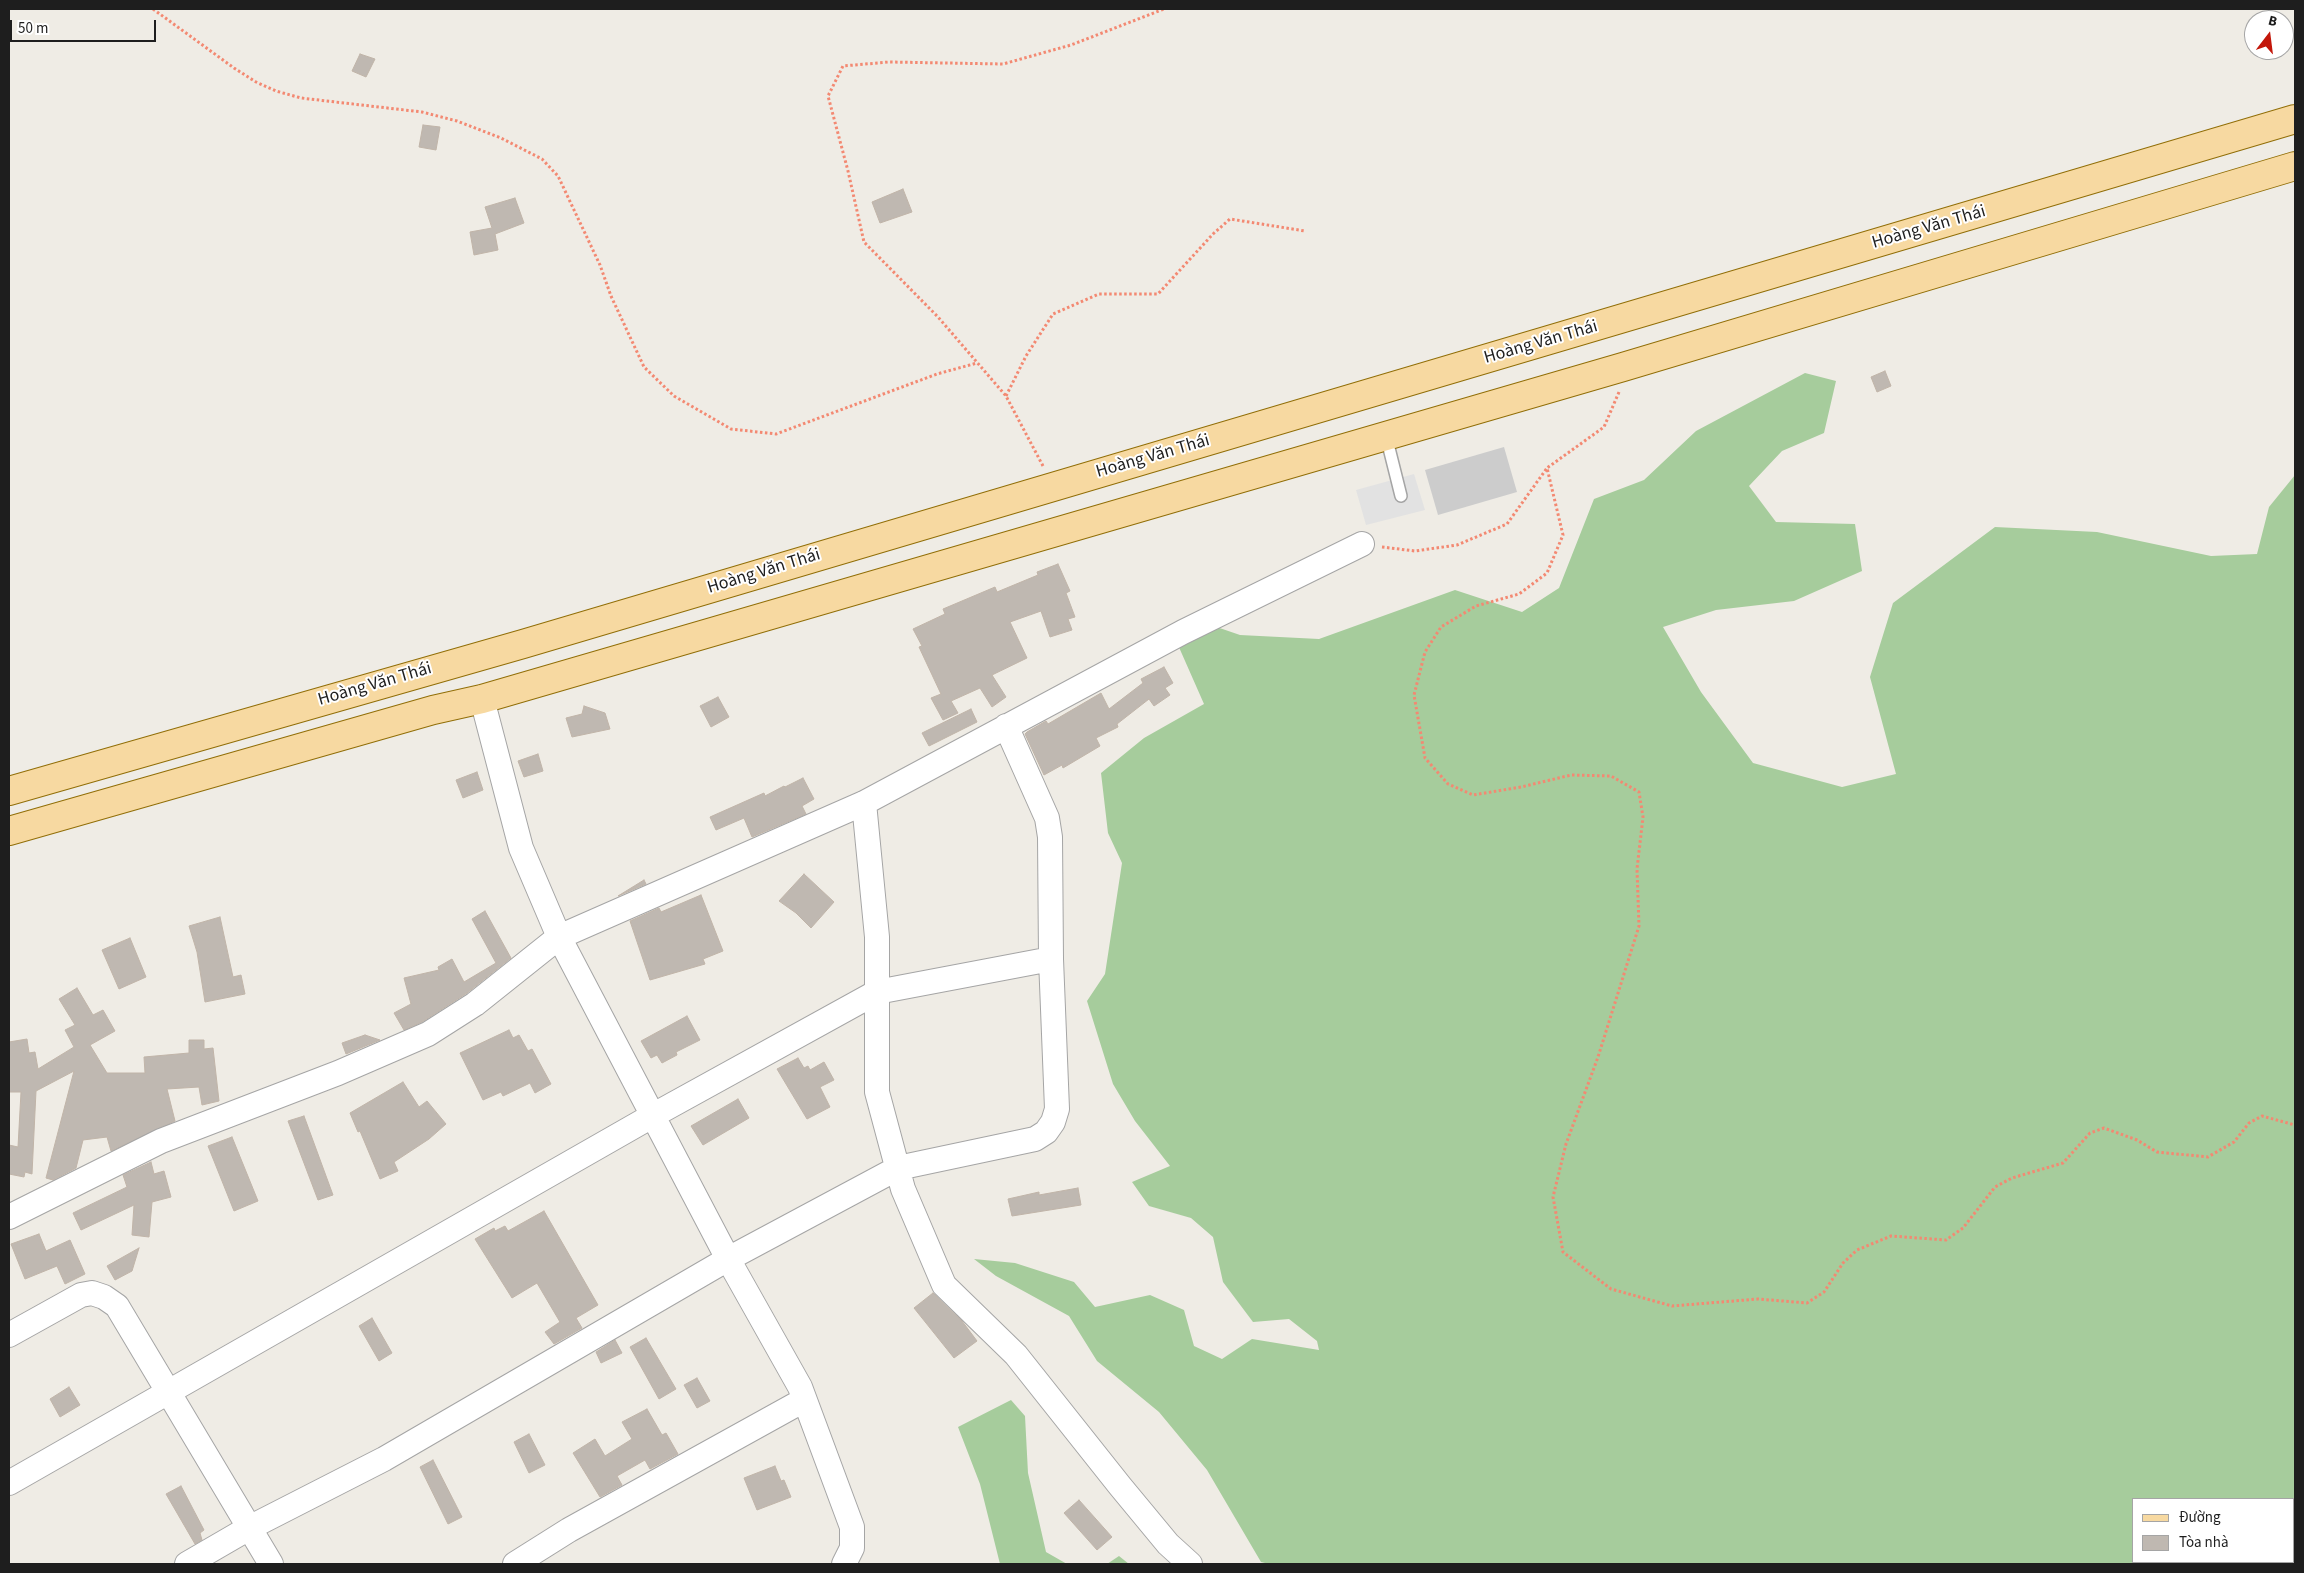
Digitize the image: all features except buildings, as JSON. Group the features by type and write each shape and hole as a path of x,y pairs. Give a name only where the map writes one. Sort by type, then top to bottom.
{"main road":[{"name":"Hoàng Văn Thái","path":"9,791 470,659 2295,119"},
{"path":"9,831 433,710 482,699 1623,367 2295,166"},
{"path":"470,659 482,699"}],"street":[{"path":"9,1217 161,1141 338,1073 428,1034 475,1004 559,937 864,803 1183,632 1362,544"},
{"path":"482,699 521,848 559,937 728,1259 800,1387 852,1527 852,1548 844,1564"},
{"path":"187,1564 250,1528 384,1459 728,1259 898,1168 1035,1139 1046,1132 1053,1122 1057,1109 1051,958 1050,837 1047,818 1006,726"},
{"path":"864,803 877,937 877,1092 904,1189 944,1285 1016,1355 1168,1544 1190,1564"},
{"path":"9,1483 652,1116 877,992 1051,958"},
{"path":"9,1335 81,1295 92,1293 104,1297 118,1306 271,1564"},
{"path":"515,1564 569,1530 804,1400"}],"lane":[{"path":"1386,436 1401,496"}],"path":[{"path":"153,9 234,68 256,82 276,90 301,98 372,105 422,112 448,118 501,138 542,159 558,176 600,265 611,296 644,367 674,396 731,429 776,434 937,374 977,363"},
{"path":"1054,486 1006,396 938,318 864,242 828,96 843,66 889,62 1003,64 1071,45 1164,9"},
{"path":"1006,396 1026,356 1052,314 1099,294 1158,294 1212,234 1230,219 1305,230"},
{"path":"1362,544 1415,551 1457,545 1507,524 1547,468 1604,428 1621,388 1623,367"},
{"path":"1547,468 1563,535 1547,573 1519,594 1476,606 1441,627 1425,652 1414,695 1425,758 1448,784 1473,795 1521,787 1572,775 1611,776 1639,792 1643,818 1637,869 1639,926 1598,1057 1566,1144 1553,1197 1563,1252 1611,1289 1672,1306 1758,1299 1807,1303 1824,1292 1843,1263 1857,1250 1892,1236 1946,1240 1964,1228 1995,1187 2012,1178 2063,1163 2090,1133 2104,1128 2137,1140 2157,1152 2208,1157 2234,1142 2249,1123 2262,1116 2295,1125"}],"shaded area":[{"path":"1504,447 1517,492 1438,515 1425,470"},
{"path":"1414,474 1425,510 1366,525 1356,490"}],"green space":[{"path":"1805,373 1836,381 1824,433 1782,451 1749,486 1776,522 1855,524 1862,571 1794,601 1716,610 1663,627 1701,692 1753,763 1842,787 1896,774 1870,677 1893,603 1995,527 2097,532 2211,556 2257,554 2269,507 2295,475 2295,1564 1269,1564 1261,1562 1207,1470 1159,1412 1097,1361 1069,1316 996,1276 974,1259 1015,1263 1074,1282 1095,1307 1150,1295 1184,1310 1194,1346 1222,1359 1252,1339 1319,1350 1317,1341 1289,1319 1253,1322 1223,1282 1213,1237 1191,1218 1149,1206 1132,1182 1170,1166 1135,1121 1113,1084 1087,1001 1105,974 1122,863 1108,833 1101,773 1144,738 1204,704 1178,645 1202,622 1240,635 1319,639 1455,590 1522,612 1559,588 1594,499 1644,480 1696,431"},
{"path":"1011,1400 1025,1416 1028,1473 1046,1552 1067,1564 1000,1564 980,1484 958,1427"},
{"path":"1119,1556 1129,1564 1107,1564"}]}
